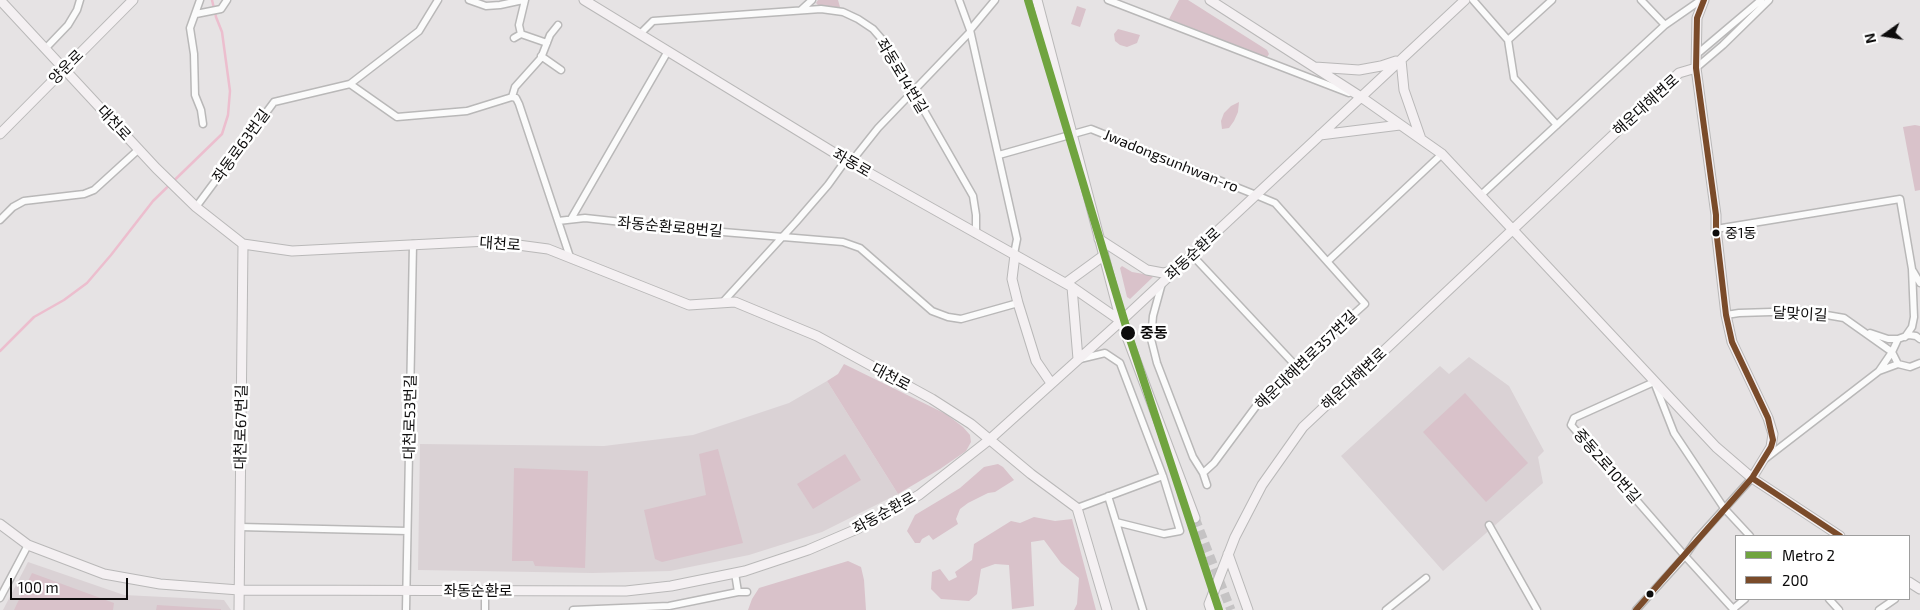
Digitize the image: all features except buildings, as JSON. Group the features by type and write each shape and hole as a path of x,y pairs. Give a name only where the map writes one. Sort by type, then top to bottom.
{"street":[{"name":"대천로","path":"0,0 156,168 196,207 243,244 292,251 412,244 504,242 548,249 689,305 735,302 817,336 932,399 971,424 1031,474 1077,508"},
{"path":"45,49 68,25 77,10 80,0"},
{"name":"양운로","path":"0,134 133,0"},
{"path":"200,0 190,28 194,54 195,95 201,110 203,124"},
{"path":"196,14 221,10 227,0"},
{"name":"좌동로63번길","path":"196,207 274,102 350,84 419,31 438,0"},
{"path":"469,0 486,6 524,0 519,25 521,34"},
{"name":"좌동로","path":"584,0 848,161 1069,285 1121,321"},
{"path":"801,10 812,0"},
{"path":"959,0 970,31 1017,239 1012,278 1018,303 1036,361 1051,383"},
{"path":"722,303 848,161 970,31 996,0"},
{"path":"1037,0 1121,321 1195,518"},
{"path":"1108,0 1361,97"},
{"path":"1210,0 1361,97 1442,154 1716,447 1752,478 1838,535"},
{"name":"좌동순환로","path":"0,524 28,545 104,574 160,584 239,590 626,591 671,586 735,573 808,550 857,529 919,495 989,440 1121,321 1465,0"},
{"path":"1474,0 1508,40 1514,78 1556,125"},
{"path":"1508,40 1552,0"},
{"path":"1641,0 1665,25"},
{"path":"1482,195 1665,25 1702,0"},
{"path":"1636,610 1752,478 1771,447 1773,434 1771,426 1739,360 1732,342 1726,314 1714,198 1696,68 1697,18 1702,0"},
{"path":"1679,73 1761,0"},
{"path":"1696,68 1723,46 1769,0"},
{"name":"좌동로14번길","path":"640,34 654,21 801,10 843,12 858,19 873,29 886,44 973,196 976,234"},
{"path":"512,97 515,87 541,56 550,35 558,26"},
{"path":"514,38 521,34 547,43"},
{"path":"571,219 668,51"},
{"path":"541,56 561,70"},
{"path":"1312,66 1359,70 1401,60 1404,90 1422,139"},
{"name":"해운대해변로","path":"1211,610 1209,604 1228,554 1262,485 1303,427 1679,73 1696,68"},
{"path":"350,84 397,117 467,111 512,97 516,98 520,104 570,257"},
{"path":"1320,135 1400,125"},
{"name":"Jwadongsunhwan-ro","path":"999,155 1091,129 1256,195"},
{"path":"0,220 13,207 24,201 84,194 94,190 139,149"},
{"path":"1256,195 1275,203 1328,261 1442,154"},
{"path":"1716,229 1900,200 1912,269 1914,317 1912,326 1901,338 1879,370 1761,463"},
{"name":"좌동순환로8번길","path":"558,221 584,218 696,230 842,242 860,248 932,310 948,317 961,319 1018,303"},
{"path":"1099,239 1147,270 1163,273 1176,270"},
{"name":"대천로67번길","path":"239,610 243,244"},
{"name":"대천로53번길","path":"406,590 412,244"},
{"path":"1192,254 1296,366"},
{"path":"1103,256 1069,285 1078,360 1105,353 1120,363 1163,476 1180,531 1164,534 1116,522"},
{"name":"해운대해변로357번길","path":"1203,473 1214,462 1257,405 1296,366 1365,304 1328,261"},
{"path":"1912,269 1920,282"},
{"path":"1162,283 1153,316 1151,339 1157,363 1193,457 1203,473 1207,485"},
{"name":"달맞이길","path":"1726,314 1803,311 1844,318 1892,352"},
{"path":"1864,331 1888,339 1916,336 1920,340"},
{"path":"1892,352 1898,364 1905,367 1913,367 1920,363"},
{"path":"1879,370 1898,364"},
{"path":"1913,367 1920,372"},
{"path":"1654,382 1674,433 1724,508 1749,535"},
{"name":"중동2로10번길","path":"1654,382 1574,418 1572,425 1685,556"},
{"path":"1108,610 1077,508 1163,476"},
{"path":"1108,496 1142,610"},
{"path":"1489,525 1537,610"},
{"path":"240,527 407,531"},
{"path":"0,598 28,545"},
{"path":"1228,554 1248,610"},
{"path":"1685,556 1734,610 1744,600"},
{"path":"735,573 738,592"},
{"path":"1386,610 1426,578"},
{"path":"406,590 406,610"},
{"path":"485,591 485,610"},
{"path":"573,610 668,606 738,592 748,592"},
{"path":"1830,600 1839,610"},
{"path":"1880,610 1893,600"}],"shaded area":[{"path":"818,0 838,0 840,7 818,5 816,3"},
{"path":"1179,0 1188,0 1267,50 1269,54 1267,57 1263,56 1169,19"},
{"path":"1077,6 1086,9 1080,27 1071,24"},
{"path":"1118,29 1140,35 1137,43 1127,47 1120,45 1115,41 1114,34"},
{"path":"1239,102 1238,112 1234,121 1229,128 1222,129 1221,121 1224,113 1231,106"},
{"path":"1920,126 1920,190 1915,191 1903,127"},
{"path":"1122,266 1132,272 1153,277 1130,299 1127,297 1120,268"},
{"path":"1469,357 1509,386 1544,451 1538,457 1543,483 1443,571 1341,456 1440,366 1449,374"},
{"path":"844,364 946,414 970,435 971,442 966,451 898,494 827,381 838,374"},
{"path":"827,381 898,494 822,532 749,555 670,571 592,573 418,570 420,444 604,446 693,435 789,403"},
{"path":"1465,393 1528,463 1486,502 1423,432"},
{"path":"718,449 743,543 662,562 655,559 644,510 706,495 699,454"},
{"path":"845,454 861,480 813,509 797,484"},
{"path":"998,464 1014,480 995,492 988,493 968,503 960,509 956,519 958,524 933,540 929,535 922,539 920,543 915,543 907,531 915,515 960,488 984,467"},
{"path":"514,468 588,471 585,568 535,566 533,561 512,561"},
{"path":"1034,517 1055,521 1072,519 1096,610 1074,610 1077,604 1079,578 1061,563 1044,540 1031,542 1034,606 1012,609 1009,565 995,564 981,569 977,594 969,601 941,599 931,589 932,572 940,569 949,581 957,577 955,572 972,560 974,544 1011,521 1020,523"},
{"path":"848,561 861,567 866,610 748,610 759,588"},
{"path":"28,562 124,595 224,600 231,610 3,610"},
{"path":"32,573 114,603 113,610 14,610"},
{"path":"157,605 221,609 221,610 156,610"}],"waterway":[{"path":"0,351 34,317 64,300 87,283 153,201 222,134 228,115 230,91 222,32 212,0"}],"tunnel":[{"path":"1195,518 1231,610"}],"metro line":[{"name":"2","path":"1028,0 1128,333 1219,610"}],"transit line":[{"name":"200","path":"1636,610 1752,478 1771,447 1773,440 1768,418 1732,342 1726,315 1716,215 1696,68 1697,18 1704,0"},
{"name":"200","path":"1752,478 1838,535"}],"place":[{"name":"중1동","path":"1716,233"},
{"name":"중동","path":"1128,333"}]}
